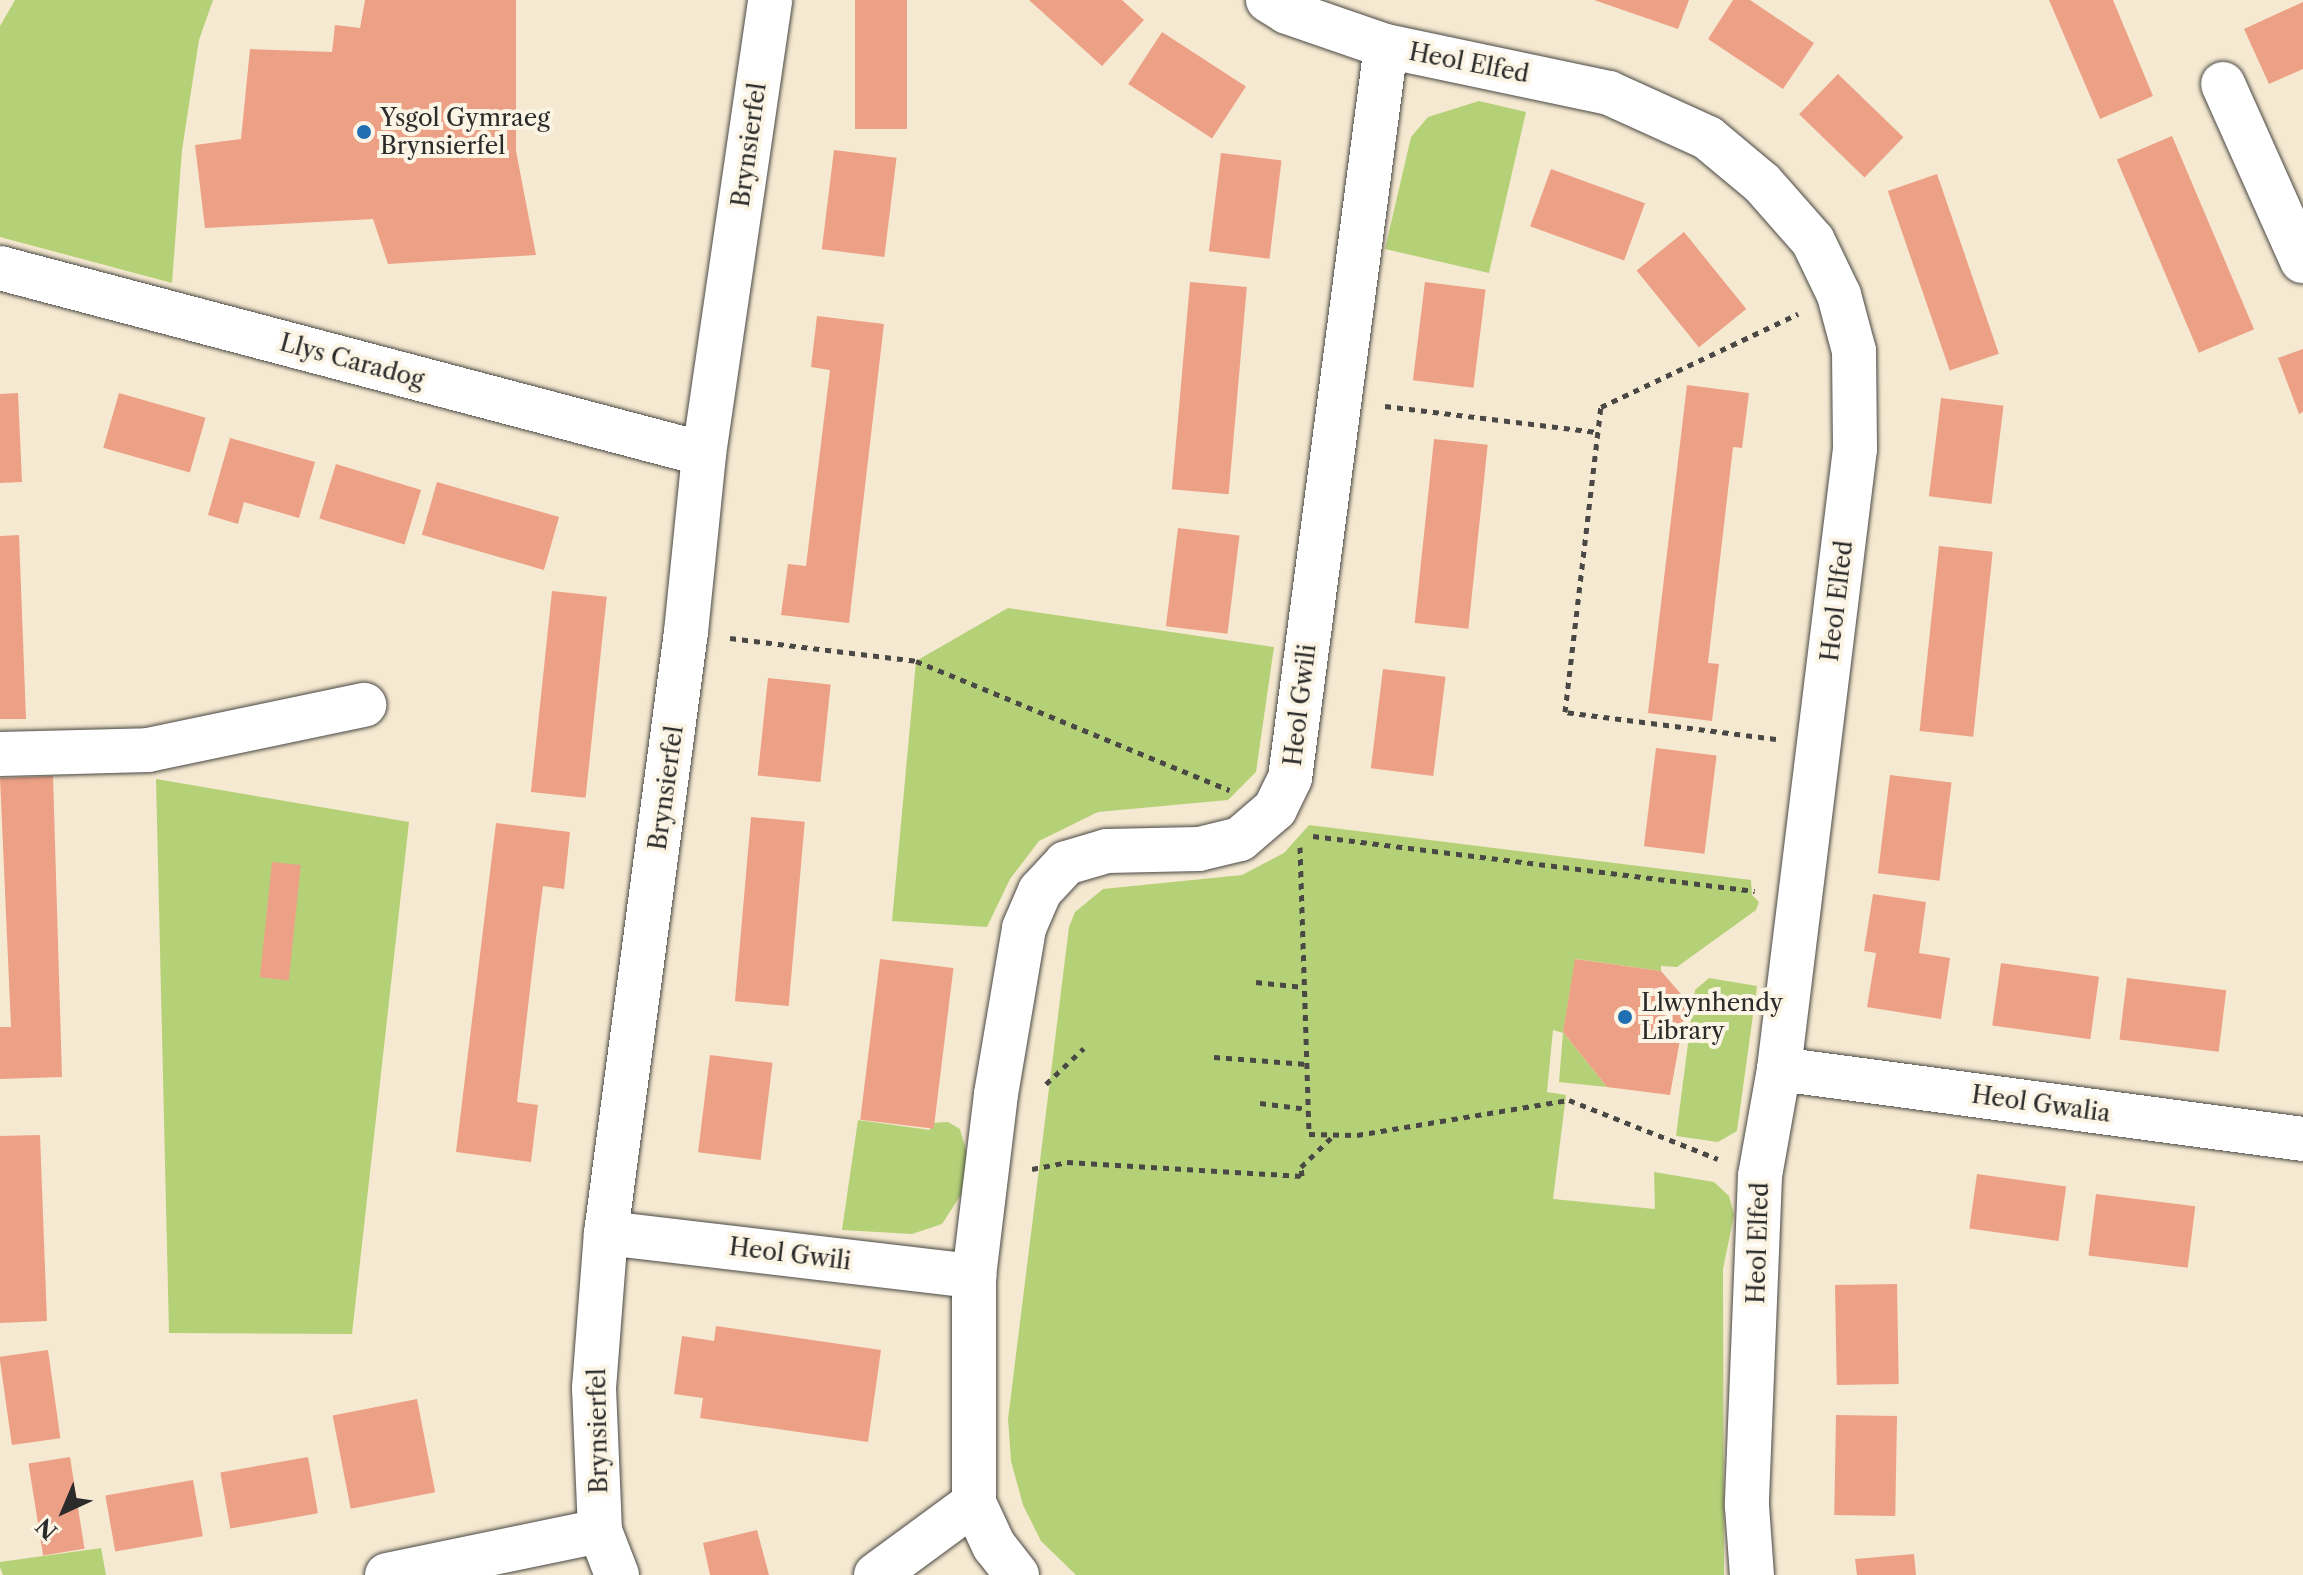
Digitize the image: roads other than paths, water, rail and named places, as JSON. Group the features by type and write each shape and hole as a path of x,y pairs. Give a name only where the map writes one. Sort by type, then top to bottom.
{"street":[{"name":"Brynsierfel","path":"617,1575 600,1531 594,1388 606,1233 686,632 704,454 770,0"},
{"name":"Heol Elfed","path":"1268,0 1287,12 1386,46 1609,93 1708,138 1762,183 1813,241 1839,295 1854,351 1855,449 1779,1069 1760,1176 1747,1506 1752,1575"},
{"name":"Heol Gwili","path":"1017,1575 994,1546 974,1503 974,1276 985,1179 1024,928 1040,891 1066,863 1107,851 1199,849 1240,839 1275,809 1290,778 1386,46"},
{"path":"2223,84 2286,182 2302,261"},
{"name":"Llys Caradog","path":"0,268 704,454"},
{"path":"0,754 148,750 364,705"},
{"name":"Heol Gwalia","path":"1779,1069 2303,1139"},
{"name":"Heol Gwili","path":"606,1233 974,1276"},
{"path":"876,1575 974,1503"},
{"path":"387,1575 600,1531"}],"place":[{"name":"Ysgol Gymraeg Brynsierfel","path":"364,132"},
{"name":"Llwynhendy Library","path":"1625,1017"}]}
